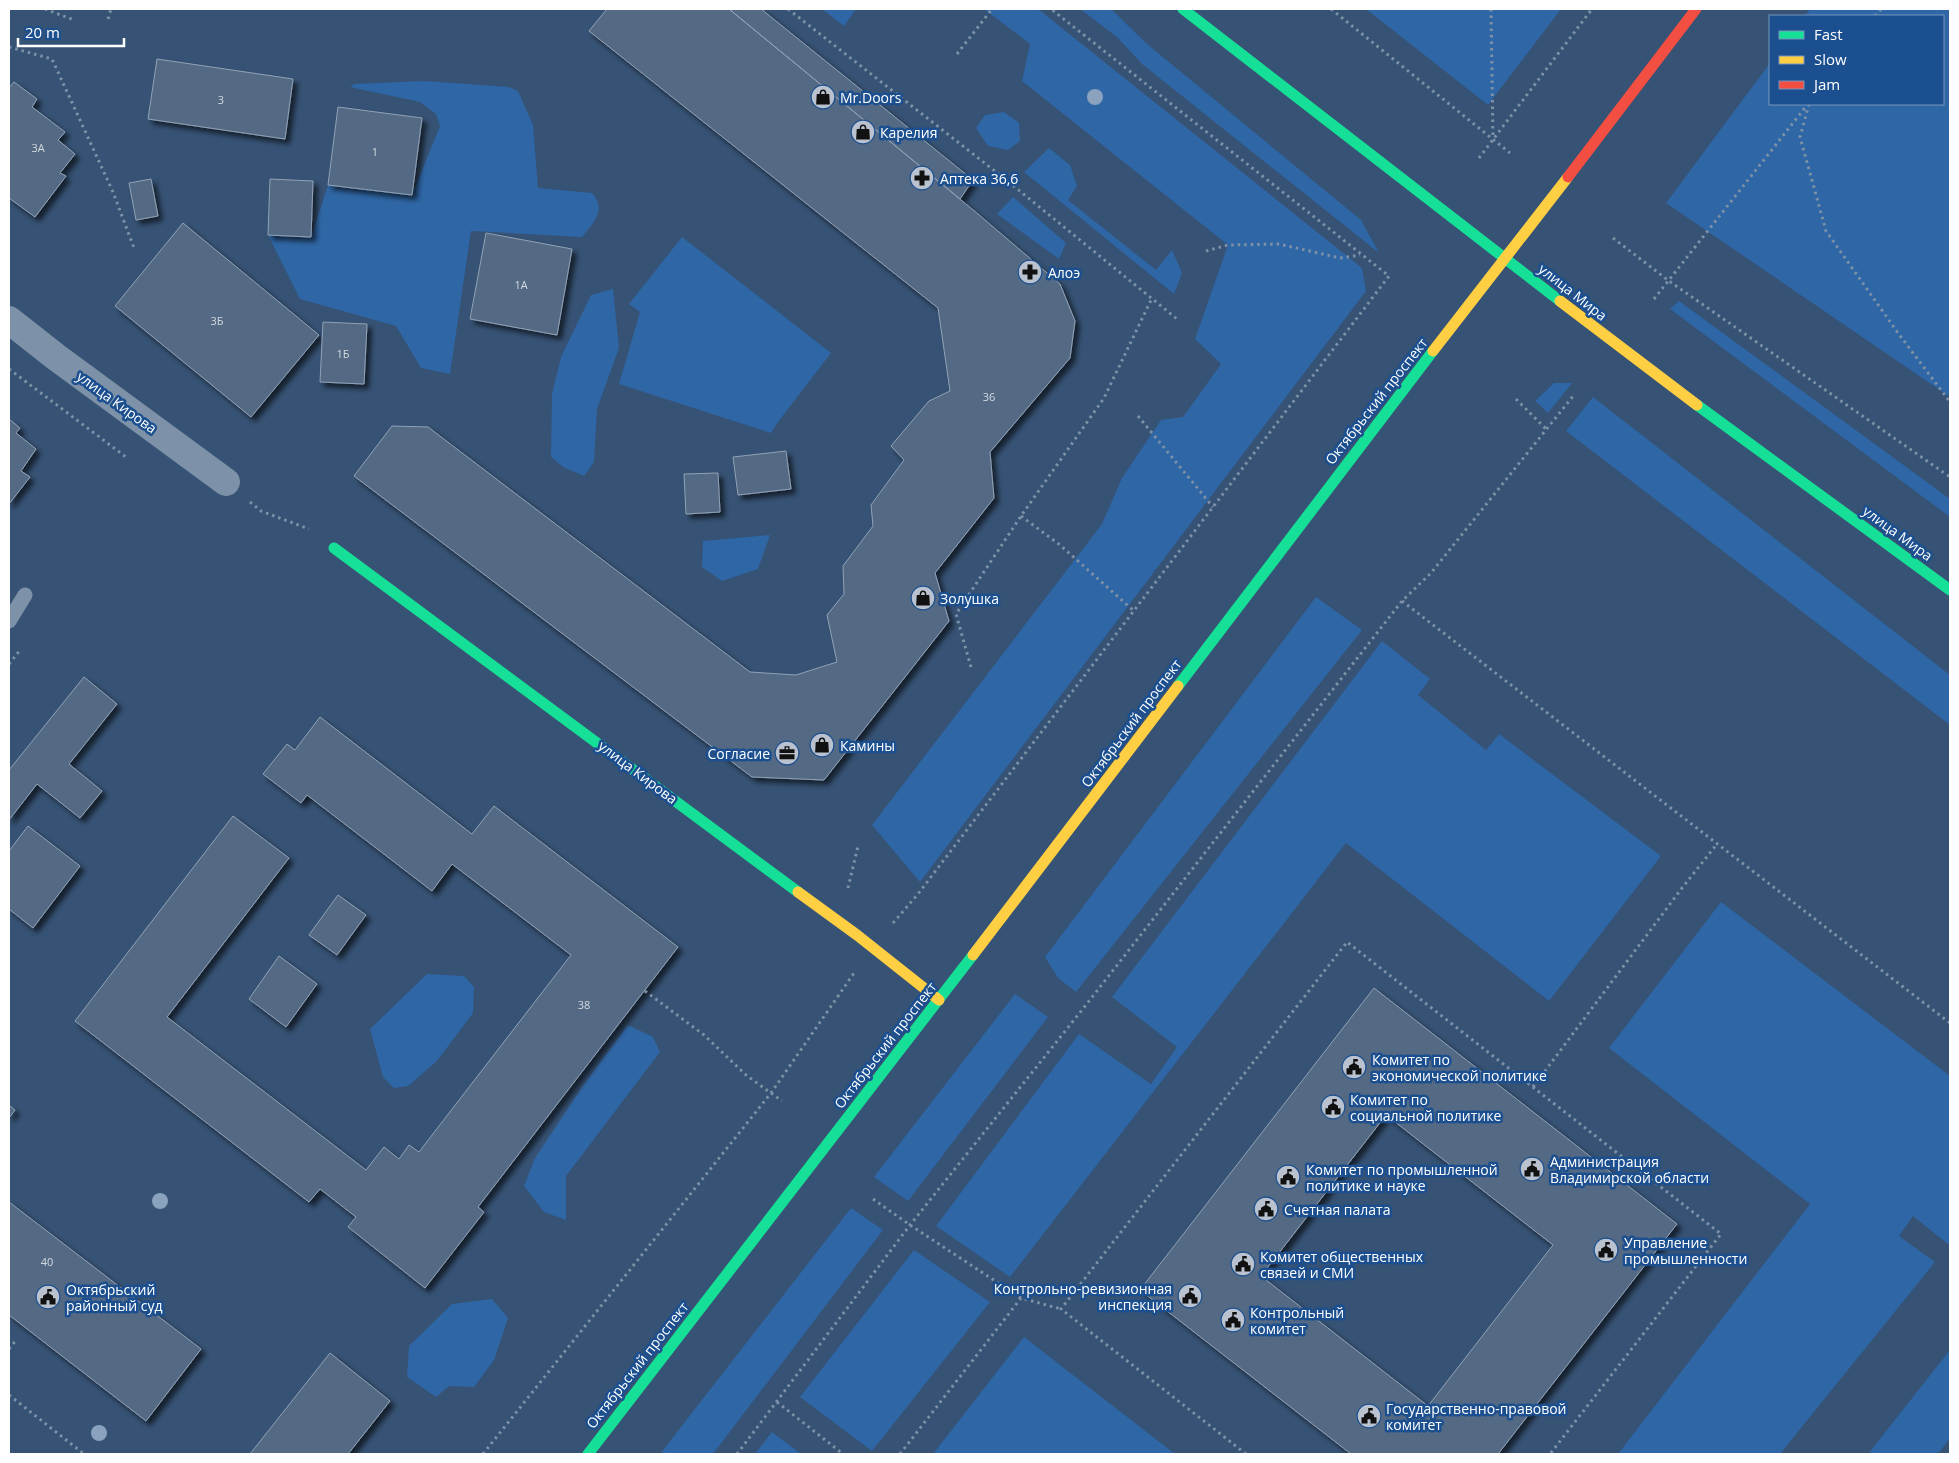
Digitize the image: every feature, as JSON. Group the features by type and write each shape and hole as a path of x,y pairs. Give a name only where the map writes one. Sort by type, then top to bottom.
{"main road":[{"name":"улица Мира","path":"1183,9 1647,368 1950,590"},
{"name":"Октябрьский проспект","path":"588,1454 939,1000 1375,426 1696,9"},
{"name":"улица Кирова","path":"334,548 872,946 939,1000"}],"street":[{"name":"улица Кирова","path":"9,320 56,358 226,482"}],"lane":[{"path":"9,621 25,596"}],"path":[{"path":"45,9 74,20"},
{"path":"108,19 111,9"},
{"path":"788,9 1177,319"},
{"path":"957,54 992,9"},
{"path":"483,1454 771,1093 872,946 918,894 1389,276 1051,9"},
{"path":"1332,9 1510,154"},
{"path":"1491,9 1493,139"},
{"path":"1479,158 1592,9"},
{"path":"9,47 52,59 113,192 134,248"},
{"path":"1654,300 1808,105"},
{"path":"1809,105 1800,137 1826,231 1898,333 1950,402"},
{"path":"1613,238 1669,281 1950,477"},
{"path":"1206,251 1228,245 1278,244 1340,258 1361,254"},
{"path":"971,667 956,614 1021,516 1104,398 1152,298"},
{"path":"9,370 126,457"},
{"path":"737,1454 910,1225 1082,1010 1402,601 1431,573 1574,395"},
{"path":"1516,399 1546,429"},
{"path":"1138,416 1213,507"},
{"path":"261,511 306,527"},
{"path":"1021,516 1060,545 1134,611"},
{"path":"1402,601 1950,1023"},
{"path":"9,664 21,649"},
{"path":"1533,1087 1717,844"},
{"path":"841,923 858,846"},
{"path":"1061,1309 1347,942 1721,1234 1550,1454"},
{"path":"645,991 704,1035 746,1075 782,1102"},
{"path":"873,1199 1021,1298 1061,1309 1245,1454"},
{"path":"900,1454 1021,1298"},
{"path":"9,1349 17,1339"},
{"path":"9,1395 84,1454"},
{"path":"777,1402 843,1454"}],"shaded area":[{"path":"822,9 856,9 844,26"},
{"path":"984,9 1038,9 1362,268 1366,291 920,882 872,825 1102,524 1122,478 1161,420 1183,417 1221,364 1195,339 1228,245 1022,81 1030,44"},
{"path":"1080,9 1111,9 1147,44 1361,220 1379,253 1142,64 1117,37"},
{"path":"1366,9 1561,9 1488,105"},
{"path":"1810,9 1950,9 1950,397 1666,203 1769,64 1769,105 1944,105 1944,15 1806,15"},
{"path":"424,81 509,87 518,91 533,125 538,188 592,193 599,210 591,226 582,237 471,231 450,374 421,368 396,326 300,299 268,235 311,237 328,185 412,195 440,126 436,114 420,102 350,87 355,84"},
{"path":"1004,112 1019,123 1020,141 1008,150 988,146 976,128 985,115"},
{"path":"1049,148 1070,165 1077,186 1068,200 1156,270 1172,250 1182,273 1174,294 1024,172"},
{"path":"1013,197 1066,243 1059,259 997,214"},
{"path":"682,237 831,353 771,433 619,384 640,312 629,304"},
{"path":"613,289 619,348 597,409 594,462 584,476 563,467 551,457 552,394 561,357 591,295"},
{"path":"1679,301 1950,499 1950,517 1670,309"},
{"path":"1554,383 1572,383 1548,413 1535,401"},
{"path":"1593,397 1950,675 1950,725 1566,431"},
{"path":"770,535 758,569 722,581 702,567 703,541"},
{"path":"1316,597 1362,630 1076,992 1058,978 1045,957"},
{"path":"1382,641 1430,679 1418,695 1486,750 1499,734 1661,856 1549,1001 1346,843 1010,1277 936,1226 1079,1034 1151,1084 1177,1047 1112,997"},
{"path":"1721,902 1950,1076 1950,1243 1949,1245 1913,1216 1899,1236 1935,1262 1780,1454 1618,1454 1810,1204 1609,1048"},
{"path":"427,974 464,976 474,987 473,1013 437,1061 408,1086 394,1088 383,1077 370,1029"},
{"path":"1015,994 1048,1017 908,1201 874,1177"},
{"path":"628,1025 653,1037 660,1052 566,1176 566,1220 544,1212 524,1186 535,1158 583,1086"},
{"path":"851,1208 883,1230 713,1454 660,1454"},
{"path":"914,1250 990,1302 872,1451 800,1397"},
{"path":"492,1299 508,1318 494,1360 474,1387 449,1386 436,1397 407,1377 409,1346 452,1304"},
{"path":"1024,1337 1175,1454 933,1454"},
{"path":"1950,1350 1950,1438 1938,1454 1868,1454"},
{"path":"772,1432 801,1454 755,1454"}],"building":[{"path":"607,9 729,9 1060,284 1075,321 1070,358 990,452 994,498 935,573 949,621 824,780 752,777 354,476 392,426 428,427 750,672 796,675 837,662 827,615 844,594 843,566 873,526 871,505 904,460 891,446 929,401 950,391 938,308 589,31"},
{"path":"729,9 761,9 973,180 960,199"},
{"path":"157,59 293,79 285,139 148,119"},
{"path":"14,82 37,99 32,107 65,132 58,140 75,154 60,173 66,176 35,217 9,198 9,88"},
{"path":"338,107 422,118 412,195 328,185"},
{"path":"151,179 158,216 136,220 129,183"},
{"path":"270,179 313,181 311,237 268,235"},
{"path":"183,223 319,335 251,417 115,306"},
{"path":"486,233 572,249 557,335 470,319"},
{"path":"323,322 367,324 364,384 320,382"},
{"path":"9,419 20,428 16,433 36,449 21,471 30,477 9,504"},
{"path":"786,451 791,489 738,495 733,457"},
{"path":"718,473 720,512 686,514 684,474"},
{"path":"84,677 117,704 69,764 102,791 80,818 37,784 9,820 9,770"},
{"path":"320,717 472,834 494,806 678,947 478,1207 484,1212 425,1288 348,1227 356,1217 320,1189 309,1202 75,1021 233,816 289,858 167,1017 366,1170 384,1147 399,1159 409,1145 419,1152 571,955 452,864 432,891 307,795 301,803 263,774 287,744 295,750"},
{"path":"28,826 80,866 33,928 9,909 9,851"},
{"path":"338,895 366,915 337,955 309,935"},
{"path":"279,956 317,984 286,1027 249,999"},
{"name":"Администрация Владимирской области","path":"1374,988 1677,1224 1498,1454 1351,1454 1140,1290","holes":["1386,1115 1553,1245 1428,1406 1261,1276"]},
{"path":"9,1105 15,1110 9,1118"},
{"path":"9,1202 201,1349 146,1421 9,1315"},
{"path":"330,1353 390,1401 348,1454 250,1454"}],"traffic: fast":[{"path":"1183,9 1560,301"},
{"path":"1178,686 1433,351"},
{"path":"1697,405 1950,590"},
{"path":"334,548 798,892"},
{"path":"588,1454 973,955"}],"traffic: slow":[{"path":"1433,351 1568,177"},
{"path":"1560,301 1697,405"},
{"path":"973,955 1178,686"},
{"path":"798,892 857,935 939,1000"}],"traffic: jam":[{"path":"1568,177 1696,9"}],"place":[{"name":"Mr.Doors","path":"823,97"},
{"name":"Карелия","path":"863,132"},
{"name":"Аптека 36,6","path":"922,178"},
{"name":"Алоэ","path":"1030,272"},
{"name":"Золушка","path":"923,598"},
{"name":"Камины","path":"822,745"},
{"name":"Согласие","path":"787,753"},
{"name":"Комитет по экономической политике","path":"1354,1067"},
{"name":"Комитет по социальной политике","path":"1333,1107"},
{"name":"Администрация Владимирской области","path":"1532,1169"},
{"name":"Комитет по промышленной политике и науке","path":"1288,1177"},
{"name":"Счетная палата","path":"1266,1209"},
{"name":"Управление промышленности","path":"1606,1250"},
{"name":"Комитет общественных связей и СМИ","path":"1243,1264"},
{"name":"Контрольно-ревизионная инспекция","path":"1190,1296"},
{"name":"Октябрьский районный суд","path":"48,1297"},
{"name":"Контрольный комитет","path":"1233,1320"},
{"name":"Государственно-правовой комитет","path":"1369,1416"}]}
